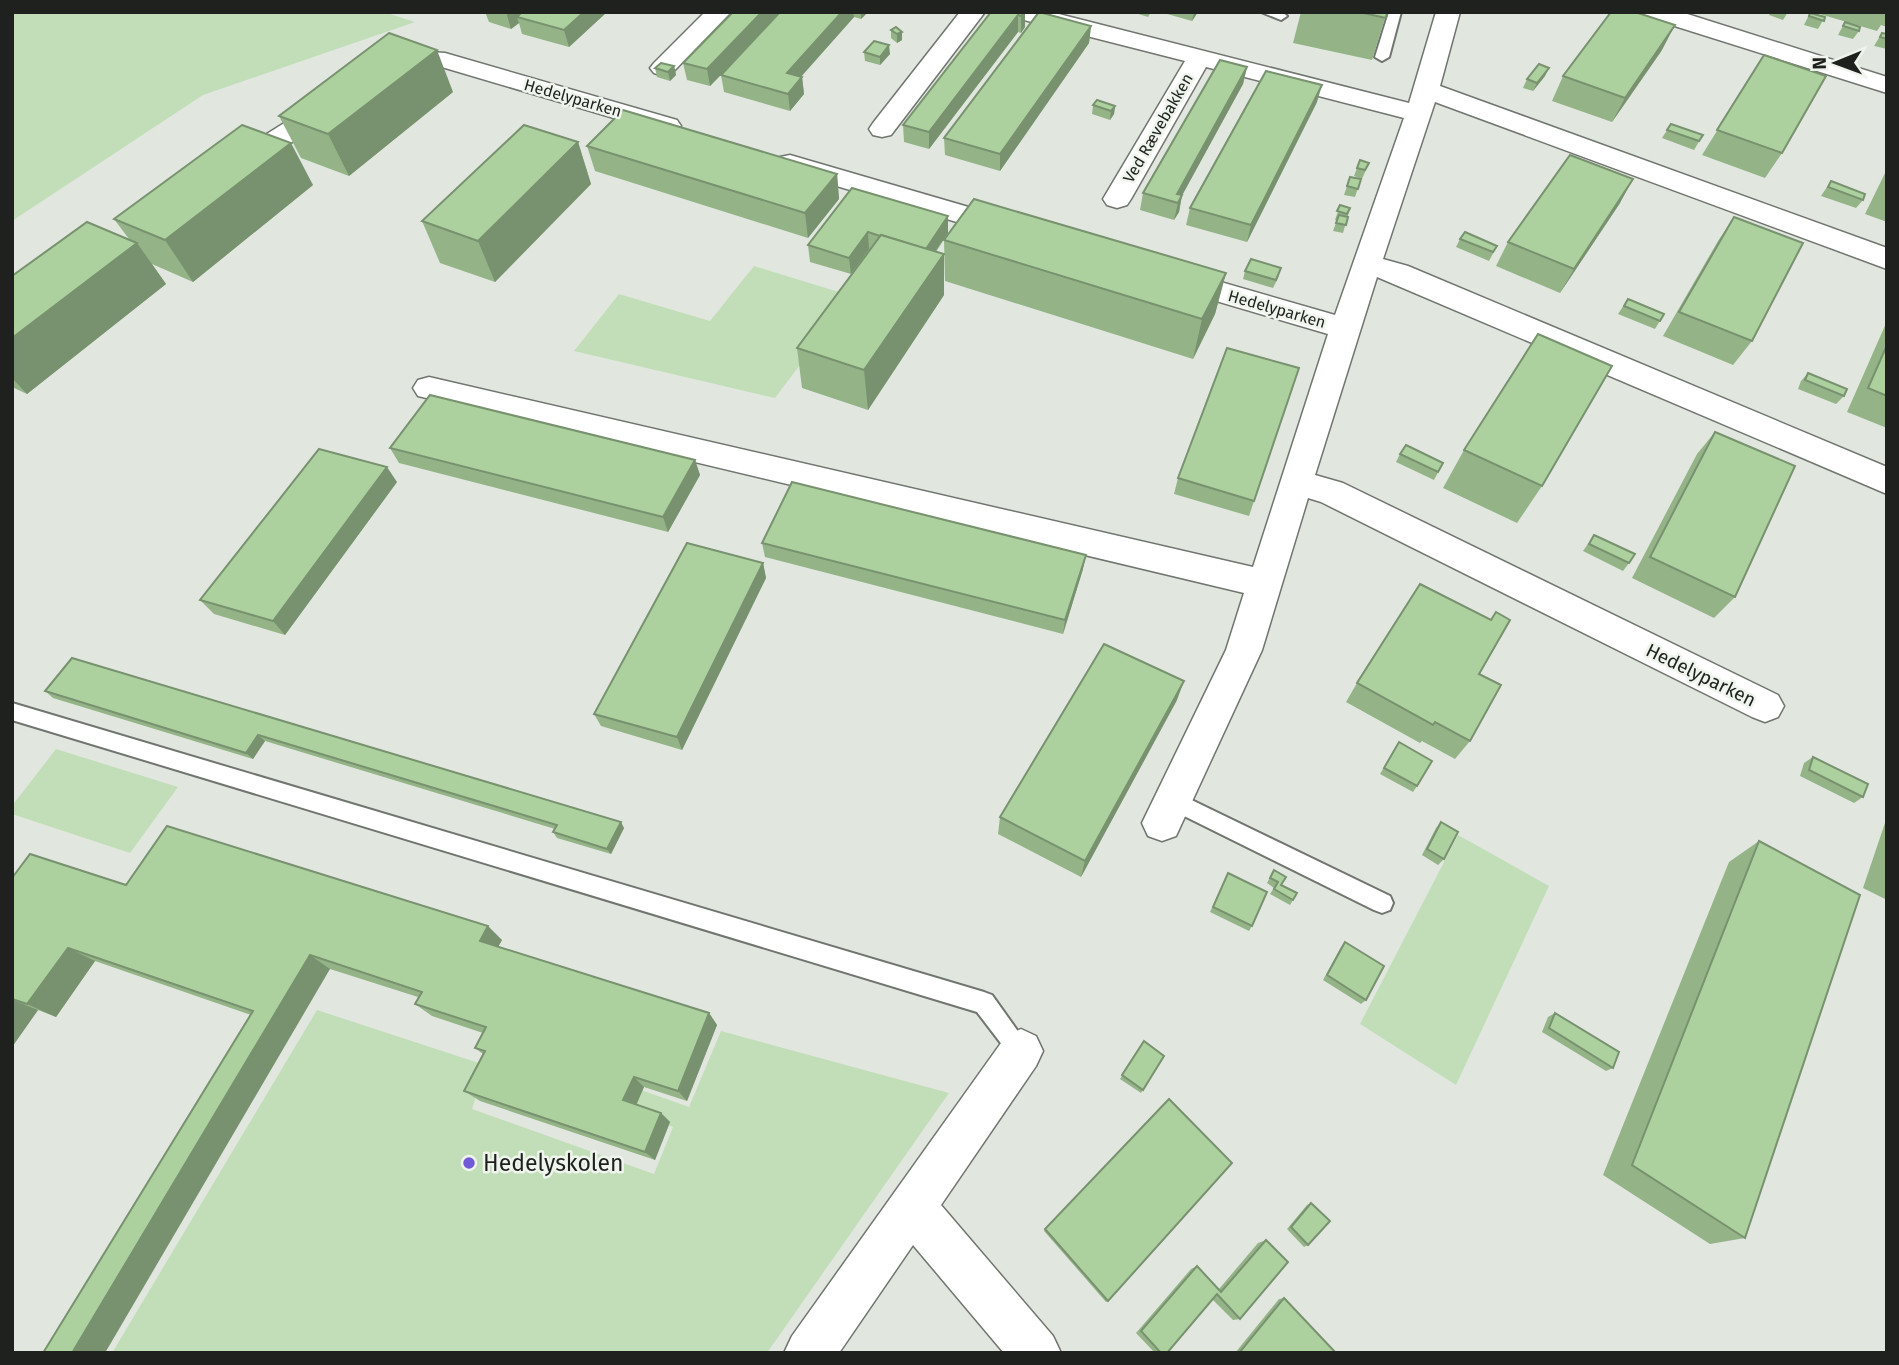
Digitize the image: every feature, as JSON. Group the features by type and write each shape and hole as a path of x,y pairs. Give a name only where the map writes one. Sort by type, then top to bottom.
{"street":[{"path":"663,68 719,12"},
{"path":"882,129 973,12"},
{"name":"Ved Rævebakken","path":"1021,12 1199,58 1422,102"},
{"name":"Hedelyparken","path":"1167,811 1244,650 1345,328 1369,265 1422,102 1448,12"},
{"path":"1655,12 1887,85"},
{"name":"Hedelyparken","path":"219,177 397,64 416,58 436,58 694,134"},
{"name":"Ved Rævebakken","path":"1116,199 1199,58"},
{"path":"1422,102 1887,259"},
{"path":"772,158 1033,236"},
{"path":"1369,265 1398,273 1887,481"},
{"name":"Hedelyparken","path":"1151,272 1345,328"},
{"path":"429,388 1264,584"},
{"name":"Hedelyparken","path":"1296,482 1331,492 1765,706"},
{"path":"809,1353 1021,1051"},
{"path":"911,1206 1035,1353"}],"lane":[{"path":"1267,12 1281,16"},
{"path":"1382,57 1395,12"},
{"path":"12,711 984,1003 1021,1051"},
{"path":"1167,811 1382,903"}],"green space":[{"path":"12,12 384,12 415,22 203,95 12,221"},
{"path":"754,266 852,296 775,398 574,351 619,294 710,321"},
{"path":"56,749 178,787 130,853 12,814 12,806"},
{"path":"1458,835 1549,886 1456,1085 1360,1024"},
{"path":"317,1010 485,1065 472,1109 654,1174 673,1127 631,1112 641,1090 689,1107 721,1031 949,1093 767,1353 112,1353"}],"building":[{"path":"522,12 584,12 564,30 517,17"},
{"path":"733,12 762,12 707,69 683,63"},
{"path":"780,12 842,12 787,73 802,77 788,94 721,75"},
{"path":"991,12 1024,12 1021,16 1018,15 929,132 903,125"},
{"path":"1039,12 1091,26 1000,154 944,138"},
{"path":"1359,12 1387,12 1386,18"},
{"path":"1611,12 1635,12 1675,25 1625,98 1563,76"},
{"path":"1810,13 1825,17 1824,21 1809,16"},
{"path":"1845,22 1860,27 1859,31 1843,26"},
{"path":"896,27 902,32 897,34 891,30"},
{"path":"389,33 437,50 328,134 279,116"},
{"path":"874,41 889,45 880,57 864,52"},
{"path":"1764,55 1826,76 1782,153 1717,130"},
{"path":"1220,60 1247,67 1177,194 1182,195 1178,203 1143,193"},
{"path":"661,63 674,66 668,72 655,68"},
{"path":"1539,64 1549,68 1537,83 1527,79"},
{"path":"1266,71 1322,85 1251,225 1190,208"},
{"path":"1097,100 1115,106 1111,111 1093,105"},
{"path":"623,110 837,174 805,213 587,146"},
{"path":"1671,124 1703,135 1699,141 1667,130"},
{"path":"242,125 291,143 165,240 114,219"},
{"path":"524,125 578,142 478,241 422,221"},
{"path":"1570,155 1633,179 1574,269 1508,242"},
{"path":"1360,160 1369,163 1365,170 1357,168"},
{"path":"1350,177 1361,179 1358,189 1347,186"},
{"path":"1831,181 1865,194 1863,200 1828,187"},
{"path":"852,188 948,216 926,249 868,232 849,258 808,245"},
{"path":"974,199 1226,273 1202,319 944,240"},
{"path":"1340,205 1350,208 1347,214 1337,211"},
{"path":"1339,215 1348,217 1346,225 1336,223"},
{"path":"1734,217 1803,243 1752,341 1679,312"},
{"path":"87,222 137,243 12,338 12,276"},
{"path":"1465,232 1497,246 1493,252 1460,239"},
{"path":"881,235 944,254 864,370 797,348"},
{"path":"1251,259 1281,268 1276,280 1245,271"},
{"path":"1628,299 1664,314 1660,321 1624,306"},
{"path":"1538,334 1612,366 1542,486 1464,450"},
{"path":"1887,345 1887,396 1868,388"},
{"path":"1227,348 1299,368 1254,501 1178,478"},
{"path":"1808,373 1847,389 1844,396 1805,380"},
{"path":"430,395 695,460 663,517 390,448"},
{"path":"1715,432 1795,466 1735,597 1650,557"},
{"path":"1406,445 1443,463 1438,472 1400,454"},
{"path":"319,449 387,467 273,621 200,600"},
{"path":"792,482 1086,555 1065,620 762,543"},
{"path":"1594,535 1635,554 1629,563 1589,544"},
{"path":"687,543 763,563 677,737 594,714"},
{"path":"1420,584 1491,620 1496,612 1510,620 1479,674 1501,685 1470,741 1435,722 1433,725 1357,683"},
{"path":"1104,644 1184,681 1085,861 1000,817"},
{"path":"72,658 621,822 607,849 553,832 557,825 258,735 246,753 45,691"},
{"path":"1399,742 1432,761 1417,786 1384,768"},
{"path":"1813,757 1868,784 1863,797 1809,770"},
{"path":"1441,822 1458,832 1444,859 1427,849"},
{"path":"167,826 488,926 480,941 709,1013 678,1091 634,1077 623,1100 661,1113 645,1152 464,1091 485,1051 475,1048 486,1027 415,1004 422,992 310,955 72,1353 43,1353 253,1011 68,948 27,1004 12,999 12,878 30,854 126,885"},
{"path":"1759,841 1860,895 1745,1238 1632,1165"},
{"path":"1274,870 1286,877 1281,885 1297,893 1293,900 1274,889 1278,882 1270,878"},
{"path":"1228,873 1267,892 1252,926 1213,907"},
{"path":"1345,942 1384,966 1366,1000 1327,975"},
{"path":"1555,1013 1619,1052 1613,1068 1549,1028"},
{"path":"1144,1041 1164,1056 1143,1090 1122,1075"},
{"path":"1169,1099 1232,1163 1108,1301 1045,1229"},
{"path":"1311,1203 1330,1221 1308,1245 1291,1227"},
{"path":"1266,1240 1288,1262 1240,1319 1217,1294 1167,1353 1161,1353 1141,1331 1197,1266 1221,1292"},
{"path":"1284,1298 1336,1353 1239,1353"}],"place":[{"name":"Hedelyskolen","path":"469,1163"}]}
